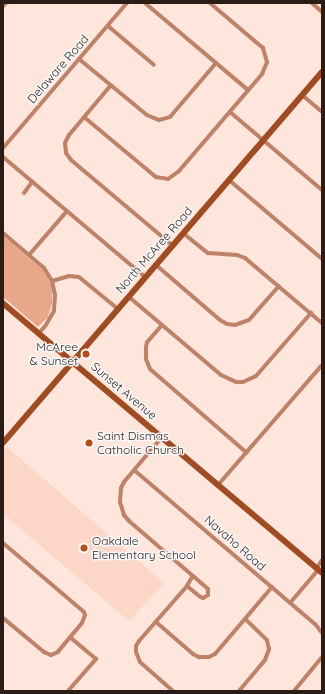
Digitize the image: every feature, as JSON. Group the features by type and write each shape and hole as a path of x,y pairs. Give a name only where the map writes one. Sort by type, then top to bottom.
{"street":[{"path":"3,6 6,3"},
{"name":"Delaware Road","path":"3,148 127,3"},
{"path":"145,3 248,90"},
{"path":"84,117 152,174 168,179 179,171 266,68 267,57 263,48 210,3"},
{"path":"312,3 322,12"},
{"path":"108,26 154,65"},
{"path":"80,59 147,115 159,120 170,117 216,63"},
{"name":"North McAree Road","path":"3,443 322,72"},
{"path":"111,85 67,139 66,152 71,160 172,246"},
{"path":"302,95 322,112"},
{"path":"230,112 322,190"},
{"path":"3,158 145,277"},
{"path":"229,180 322,259"},
{"path":"24,193 32,182"},
{"path":"29,255 66,211"},
{"path":"3,233 44,268 52,281 55,295 54,311 46,325 39,333"},
{"path":"183,233 208,253 237,255 245,258 322,322"},
{"path":"156,265 220,320 235,325 249,320 279,286"},
{"path":"52,281 69,276 79,277 118,309"},
{"path":"129,297 228,380 236,382 248,381 256,376 311,313"},
{"name":"Sunset Avenue","path":"3,302 319,571"},
{"path":"162,325 148,342 146,347 146,359 150,369 247,453"},
{"path":"218,485 322,365"},
{"path":"162,437 121,488 120,502 124,515 129,521 192,577 208,589 208,595 203,598 187,586"},
{"name":"Navaho Road","path":"134,470 272,587 322,633"},
{"path":"3,543 84,612 85,619 54,654 48,654 3,618"},
{"path":"290,603 319,571 322,560"},
{"path":"173,691 140,662 136,652 136,646 187,586 192,577"},
{"path":"156,622 193,654 204,658 215,654 272,587"},
{"path":"239,691 265,660 269,649 267,640 244,619"},
{"path":"68,691 96,659 70,637"},
{"path":"294,691 322,657"}],"shaded area":[{"path":"3,236 43,270 52,287 52,303 48,317 38,327 3,297"},
{"name":"Oakdale Elementary School","path":"7,447 164,583 129,621 3,514 3,451"}],"place":[{"name":"McAree & Sunset","path":"86,354"},
{"name":"Saint Dismas Catholic Church","path":"89,443"},
{"name":"Oakdale Elementary School","path":"84,548"}]}
